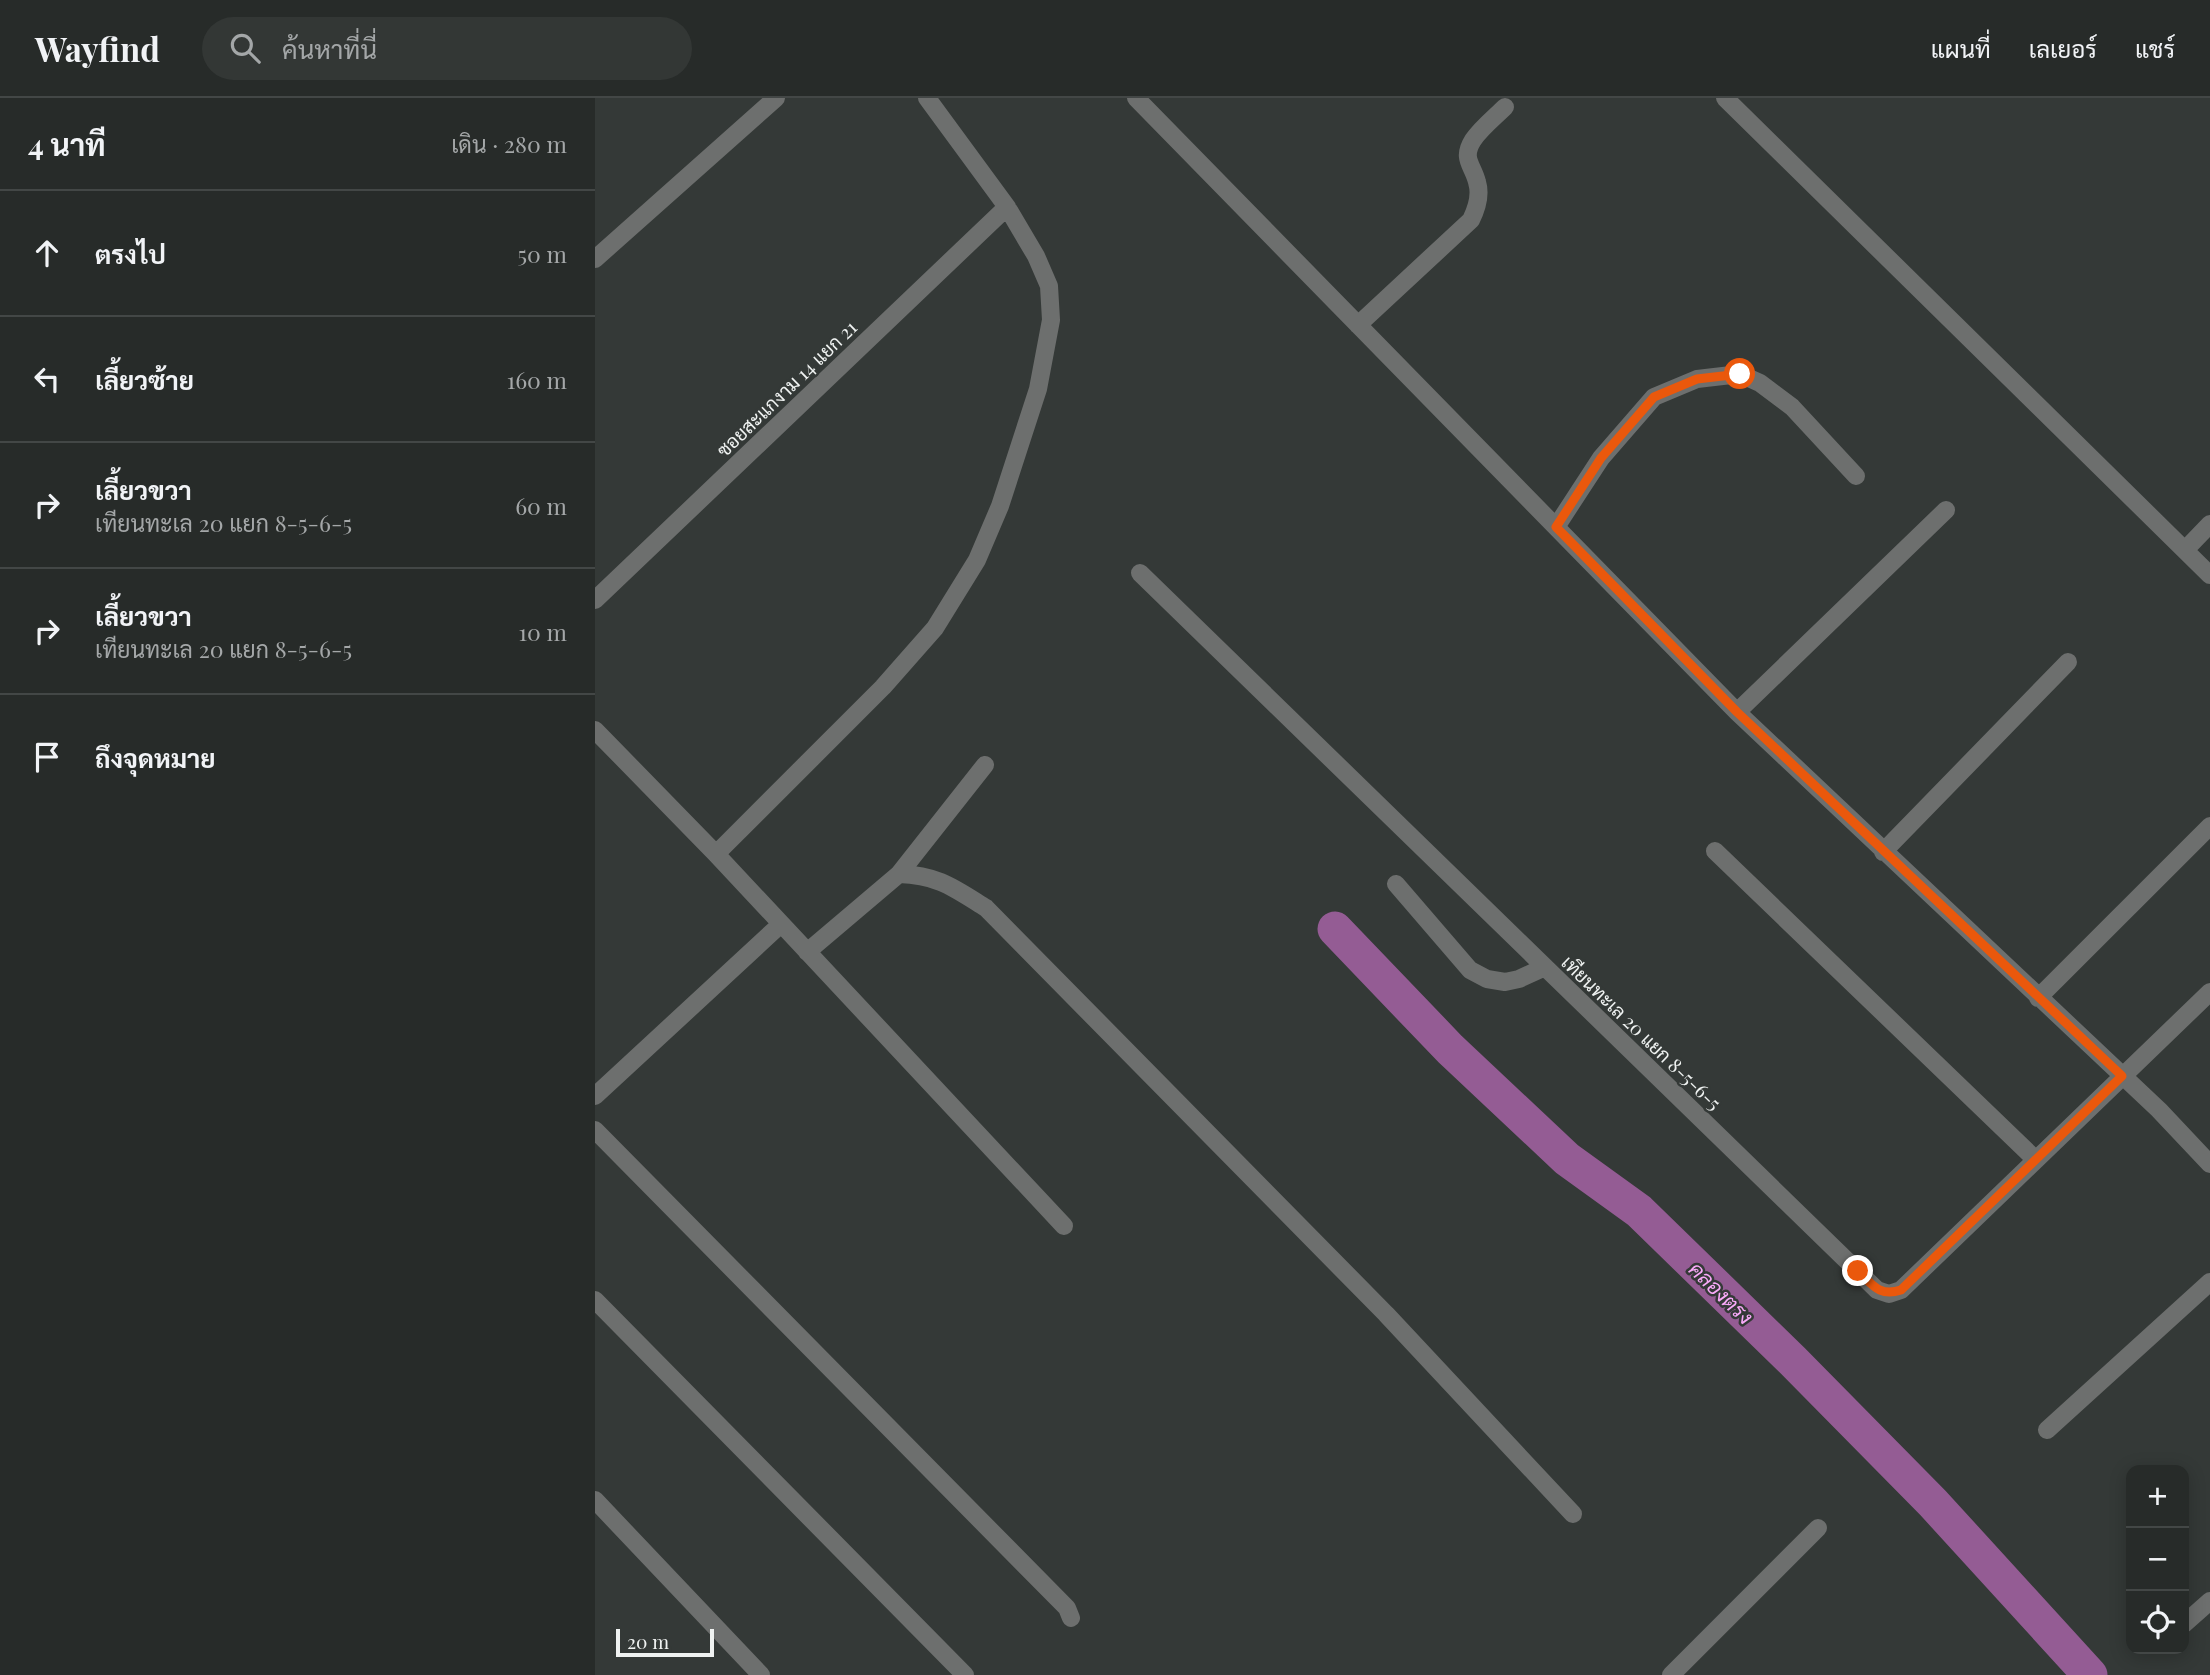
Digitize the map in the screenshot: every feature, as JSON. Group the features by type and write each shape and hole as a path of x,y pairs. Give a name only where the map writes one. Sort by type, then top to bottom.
{"street":[{"path":"595,259 776,98"},
{"path":"716,854 883,687 935,628 977,560 1000,506 1038,389 1051,320 1049,286 1036,256 1007,207 927,98"},
{"path":"1136,98 1737,712 2159,1110 2210,1164"},
{"path":"1725,98 2210,575"},
{"path":"1358,325 1471,220 1478,205 1478,182 1468,164 1468,153 1473,140 1505,107"},
{"name":"ซอยสะแกงาม 14 แยก 21","path":"595,600 1007,207"},
{"path":"1556,527 1601,458 1654,397 1697,379 1740,374 1760,383 1792,407 1856,476"},
{"path":"1737,712 1946,510"},
{"path":"2185,551 2210,524"},
{"name":"เทียนทะเล 20 แยก 8-5-6-5","path":"1140,573 1877,1290 1889,1294 1901,1290 2210,992"},
{"path":"1883,852 2068,663"},
{"path":"595,730 716,854 1064,1226"},
{"path":"807,952 899,874 985,765"},
{"path":"2038,998 2210,826"},
{"path":"1715,852 2036,1160"},
{"path":"899,874 921,875 949,885 986,908 1003,924 1376,1304 1573,1514"},
{"path":"1396,884 1471,970 1487,979 1505,982 1519,979 1545,967"},
{"path":"599,1085 781,925"},
{"path":"595,1130 1067,1608 1071,1618"},
{"path":"2047,1430 2210,1282"},
{"path":"595,1300 965,1675"},
{"path":"595,1500 761,1675"},
{"path":"1671,1675 1818,1528"},
{"path":"2189,1620 2210,1601"}],"waterway":[{"name":"คลองตรง","path":"1335,929 1450,1049 1567,1159 1639,1211 1793,1361 1933,1503 2090,1675"}],"route":[{"path":"1740,374 1697,379 1654,397 1601,458 1556,527 1737,712 2122,1076 1901,1290 1889,1294 1877,1290 1858,1271"}]}
